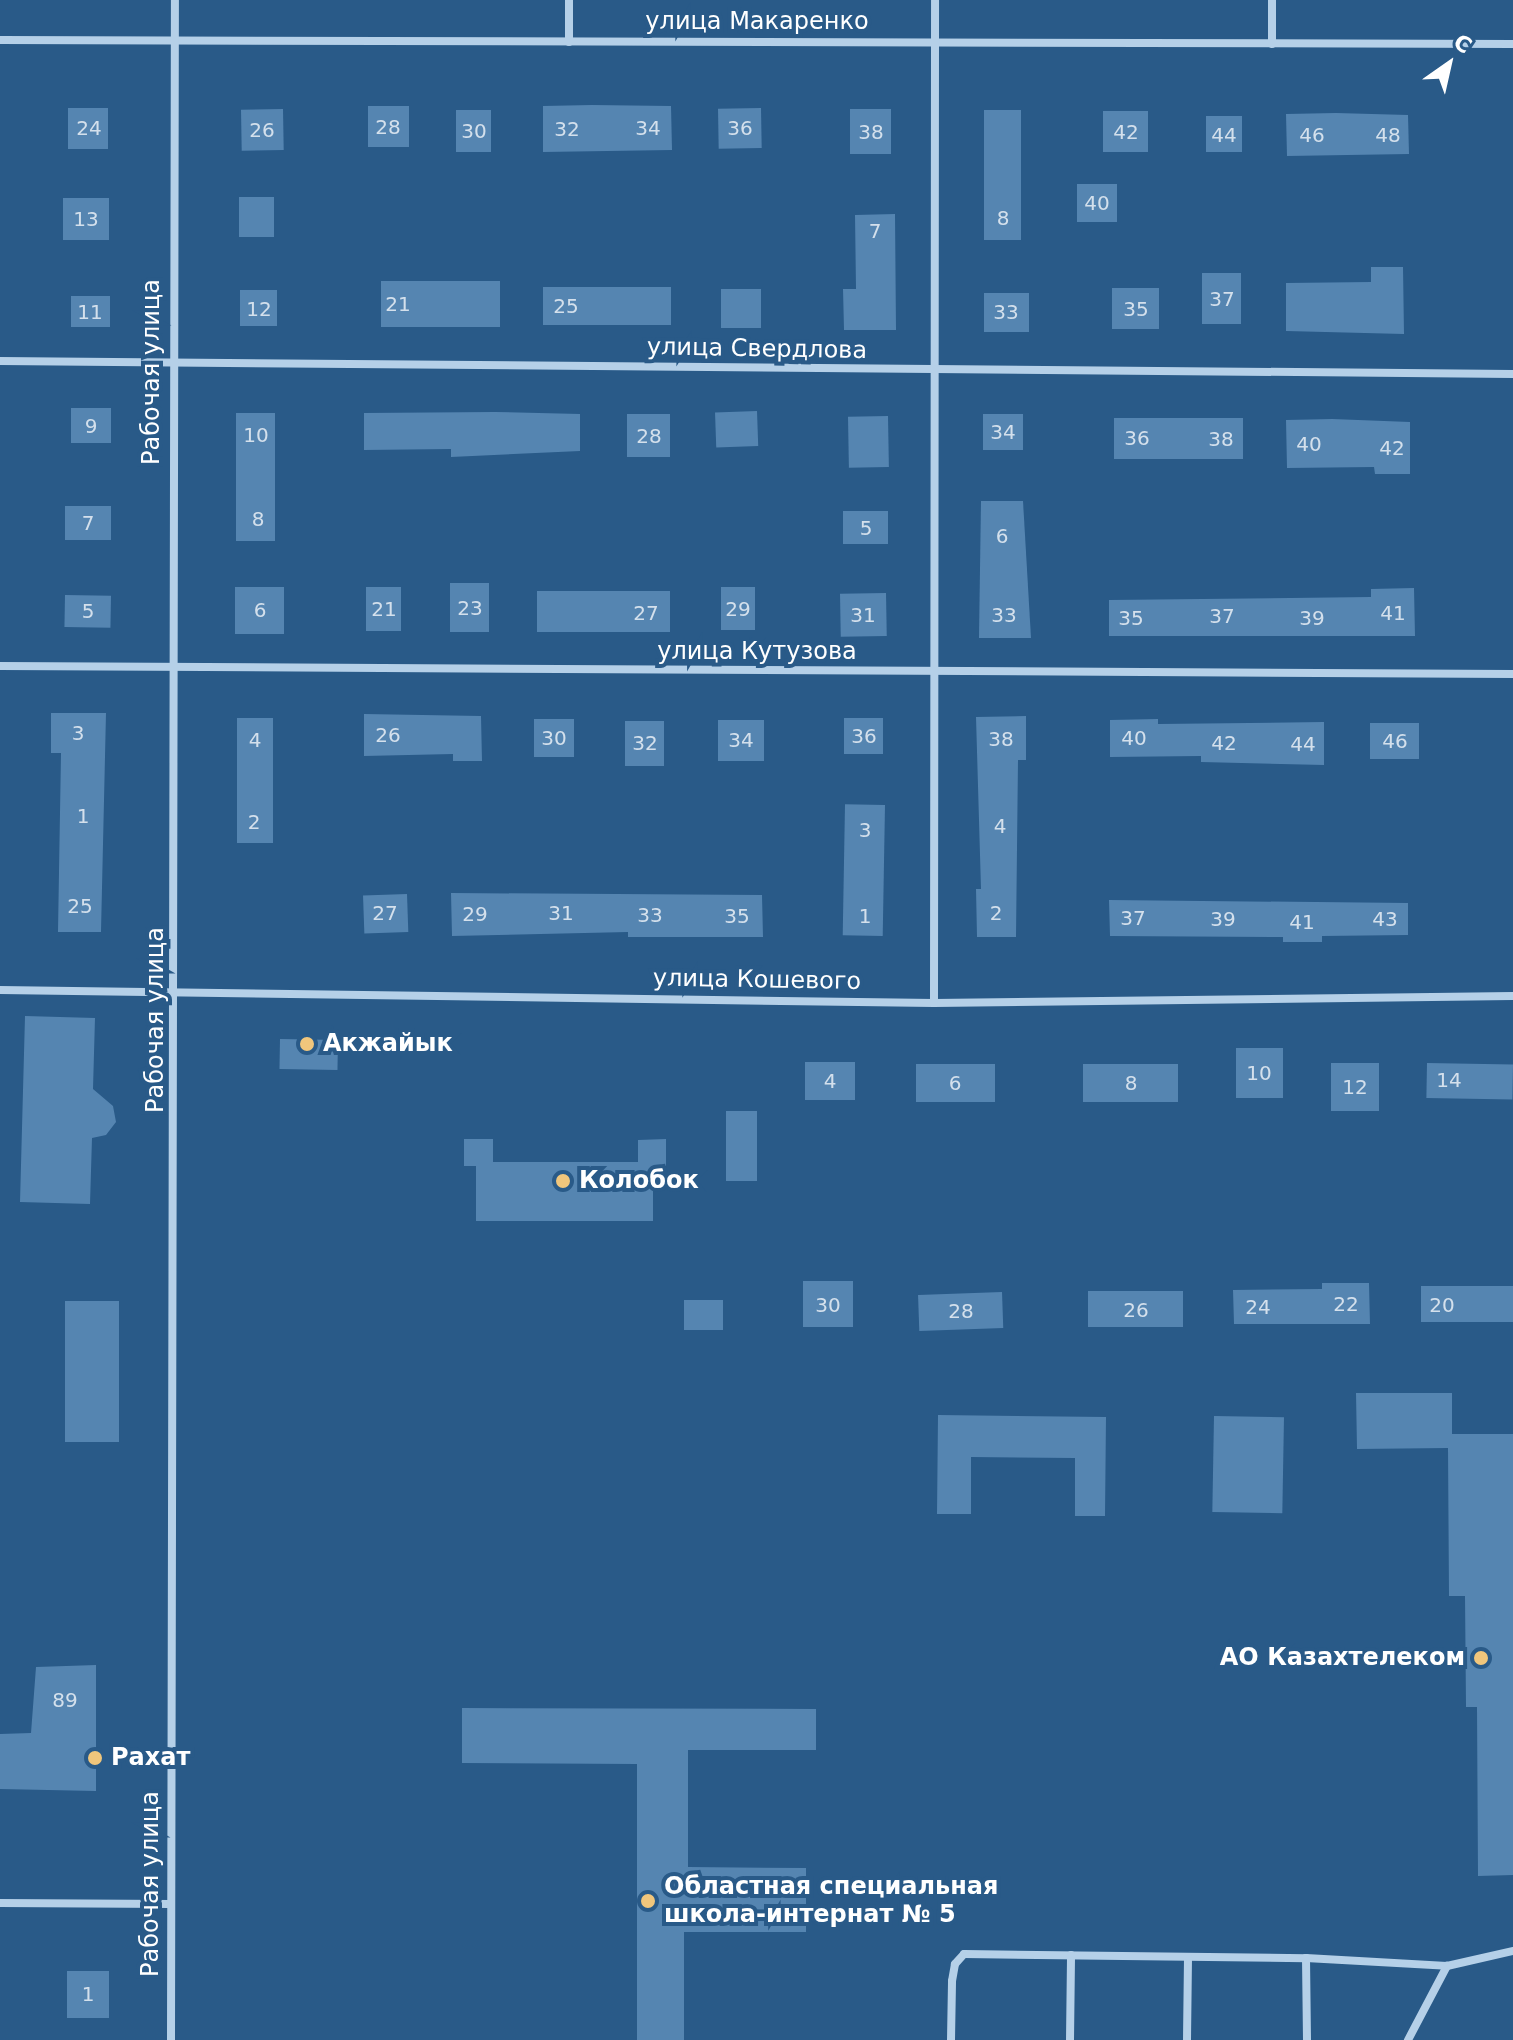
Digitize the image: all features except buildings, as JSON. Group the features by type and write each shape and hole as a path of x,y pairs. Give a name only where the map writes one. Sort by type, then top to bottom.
{"street":[{"name":"Рабочая улица","path":"171,2040 177,669 171,362 175,0"},
{"path":"569,0 569,42"},
{"path":"934,1003 933,673 938,372 935,0"},
{"path":"1272,0 1272,44"},
{"name":"улица Макаренко","path":"0,40 1513,44"},
{"name":"улица Свердлова","path":"0,361 938,372 1513,374"},
{"name":"улица Кутузова","path":"0,666 1513,674"},
{"name":"улица Кошевого","path":"0,990 934,1003 1513,996"},
{"path":"0,1903 171,1904"},
{"path":"951,2040 952,1981 955,1964 964,1954 1306,1958 1447,1966 1513,1951"},
{"path":"1070,2040 1071,1955"},
{"path":"1187,2040 1188,1957"},
{"path":"1306,1958 1307,2040"},
{"path":"1408,2040 1447,1966"}],"place":[{"name":"Акжайык","path":"307,1044"},
{"name":"Колобок","path":"563,1181"},
{"name":"АО Казахтелеком","path":"1481,1658"},
{"name":"Рахат","path":"95,1758"},
{"name":"Областная специальная школа-интернат № 5","path":"648,1901"}]}
